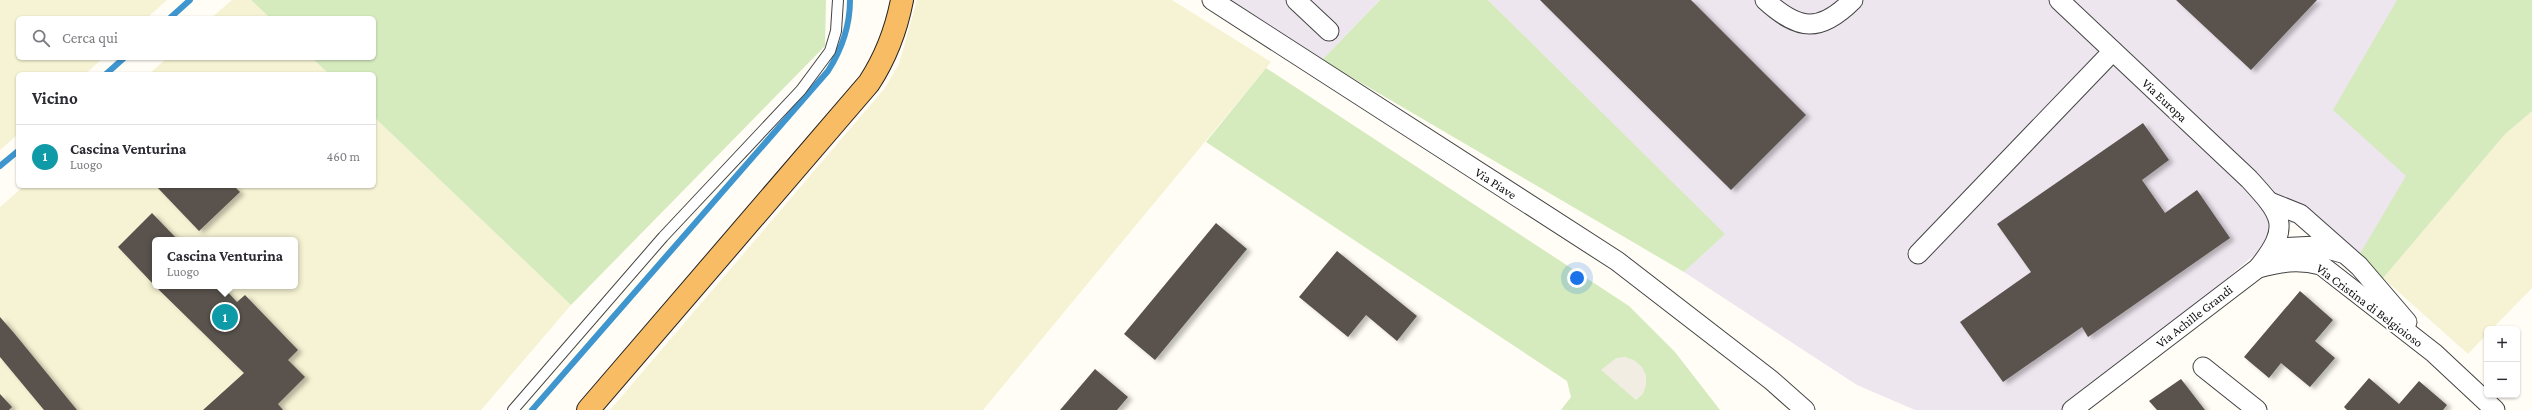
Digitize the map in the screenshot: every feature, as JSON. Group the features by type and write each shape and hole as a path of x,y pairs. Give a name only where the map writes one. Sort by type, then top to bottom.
{"highway":[{"path":"893,0 897,23"},
{"path":"588,410 869,83 882,63 897,23 902,0"}],"street":[{"name":"Via Piave","path":"1212,0 1617,261 1771,380 1805,410"},
{"path":"1296,0 1329,31"},
{"path":"1765,1 1788,0"},
{"path":"1765,1 1795,22 1806,26 1824,22 1842,11 1853,0"},
{"name":"Via Europa","path":"2059,0 2248,179 2270,202"},
{"path":"1918,254 2113,51"},
{"name":"Via Achille Grandi","path":"2072,410 2258,268 2274,248 2278,235 2279,219 2270,202"},
{"name":"Via Cristina di Belgioioso","path":"2270,202 2300,214 2346,254 2359,266 2434,353"},
{"name":"Via Cristina di Belgioioso","path":"2274,248 2317,246 2346,254"},
{"name":"Via Cristina di Belgioioso","path":"2258,268 2282,262 2304,260 2321,265 2434,353 2495,410"},
{"path":"2203,367 2257,410"},
{"name":"Via Piave","path":"1771,380 1820,410"}],"lane":[{"path":"513,410 663,237 801,90 830,51 836,31 838,0"}],"shaded area":[{"path":"0,0 167,0 149,16 16,16 16,60 101,60 87,72 16,72 16,136 0,150"},
{"path":"232,0 251,0 268,16 213,16"},
{"path":"917,0 1172,0 1271,62 983,410 610,410 885,88 899,64"},
{"path":"1226,0 1380,0 1322,60"},
{"path":"1488,0 2532,0 2532,111 2505,134 2376,287 2299,217 2072,410 1915,410 1857,385 1684,272 1724,234"},
{"path":"165,60 314,60 327,72 151,72"},
{"path":"2532,111 2532,288 2495,326 2484,326 2484,337 2468,354 2383,278 2505,134"},
{"path":"376,119 571,305 481,410 0,410 0,207 22,188 376,188"},
{"path":"1625,357 1634,360 1642,367 1646,375 1646,385 1643,394 1636,400 1601,370 1616,358"}],"green space":[{"path":"251,0 826,0 825,46 571,305 376,119 376,72 327,72 314,60 376,60 376,16 268,16"},
{"path":"1380,0 1488,0 1725,234 1684,272 1322,60"},
{"path":"2397,0 2532,0 2532,111 2505,134 2383,278 2358,257 2406,176 2333,110"},
{"path":"1266,68 1629,306 1675,352 1720,410 1561,410 1571,397 1567,381 1206,142"}],"building":[{"path":"1540,0 1691,0 1806,115 1731,190"},
{"path":"2176,0 2317,0 2251,70"},
{"path":"2143,123 2169,160 2142,180 2165,213 2197,190 2230,238 2088,337 2082,327 2003,382 1960,322 2031,272 1997,224"},
{"path":"158,188 236,188 240,192 199,231"},
{"path":"152,213 175,237 152,237 152,283 118,247"},
{"path":"1216,223 1247,249 1155,360 1124,334"},
{"path":"1337,251 1417,316 1397,341 1366,315 1348,337 1299,297"},
{"path":"158,289 225,289 237,302 245,295 298,350 288,360 305,377 278,404 283,410 203,410 244,373"},
{"path":"2300,291 2333,320 2315,341 2335,358 2310,387 2281,363 2269,378 2244,357"},
{"path":"0,317 77,410 44,410 0,357"},
{"path":"1095,369 1128,397 1117,410 1060,410"},
{"path":"2369,378 2399,404 2419,381 2447,405 2443,410 2347,410 2344,407"},
{"path":"2181,379 2205,410 2157,410 2149,401"},
{"path":"0,394 12,407 9,410 0,410"}],"waterway":[{"path":"172,16 190,0"},
{"path":"532,410 828,71 841,46 847,28 850,0"},
{"path":"108,72 122,60"},
{"path":"0,166 16,153"}],"place":[{"name":"Cascina Venturina","path":"225,317"}]}
